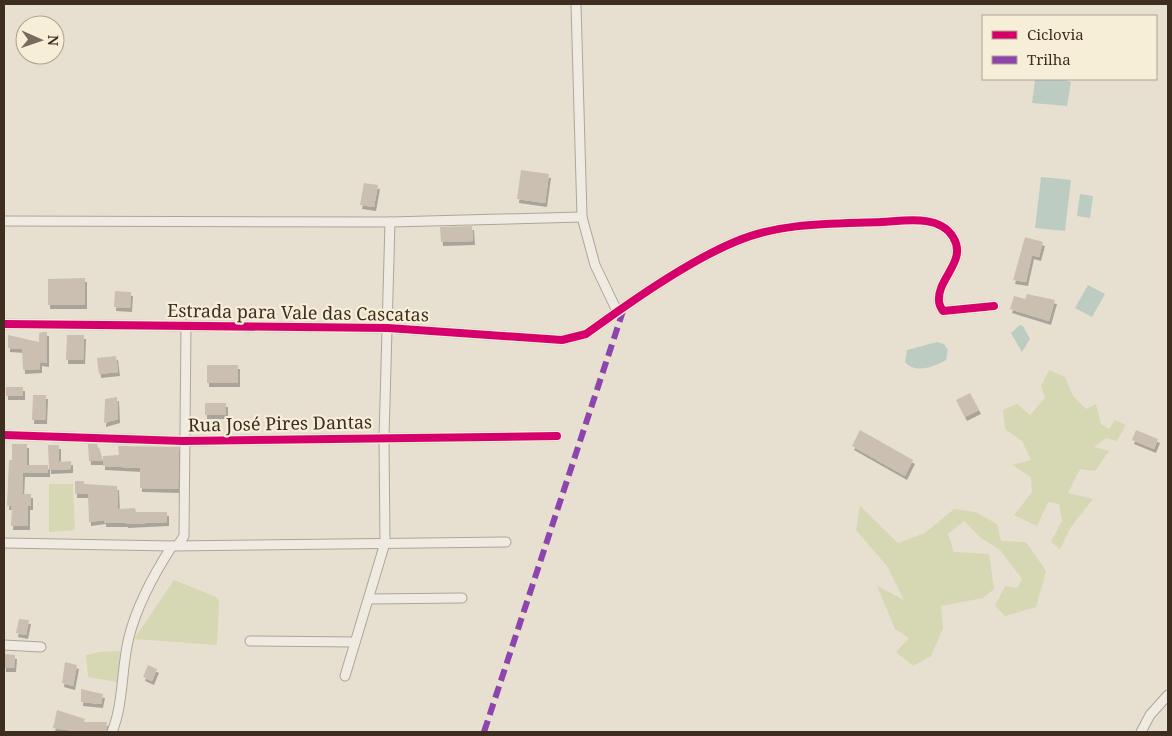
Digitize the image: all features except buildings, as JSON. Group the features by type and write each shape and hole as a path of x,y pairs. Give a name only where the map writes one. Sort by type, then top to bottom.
{"street":[{"path":"576,4 582,217 595,265 617,311"},
{"path":"4,221 390,222 582,217"},
{"name":"Estrada para Vale das Cascatas","path":"4,324 388,328 562,340 586,334 617,311 683,270 738,240 763,233 822,224 922,220 941,227 953,236 956,244 956,262 942,286 938,300 943,311 994,306"},
{"path":"345,676 385,543 384,438 390,222"},
{"path":"112,732 129,637 152,578 184,536 183,441 186,325"},
{"name":"Rua José Pires Dantas","path":"4,435 183,441 557,436"},
{"path":"4,543 175,546 506,542"},
{"path":"368,599 462,598"},
{"path":"250,640 355,642"},
{"path":"4,644 41,647"},
{"path":"1141,732 1150,716 1168,695"}],"green space":[{"path":"1049,370 1065,377 1073,396 1086,409 1096,404 1101,424 1109,429 1115,420 1126,425 1117,441 1106,438 1094,447 1109,451 1095,471 1080,469 1068,493 1093,499 1071,527 1060,549 1051,542 1062,521 1059,504 1048,502 1037,526 1014,515 1032,492 1031,477 1012,465 1031,460 1022,441 1005,429 1003,410 1017,404 1030,415 1045,398 1041,386"},
{"path":"49,484 73,484 75,530 49,532"},
{"path":"860,506 898,543 925,533 954,509 975,512 997,524 1001,541 1026,542 1046,571 1036,607 1005,616 995,606 1005,586 1017,588 1022,579 1000,550 981,538 964,521 948,534 954,552 989,554 994,589 983,598 941,606 943,628 931,656 913,666 896,652 909,638 895,629 877,586 904,600 887,566 856,530"},
{"path":"174,580 216,597 219,601 217,645 134,639"},
{"path":"120,651 117,682 88,677 86,655"}],"shaded area":[{"path":"1035,80 1064,80 1071,82 1067,106 1032,103"},
{"path":"1041,177 1071,180 1065,231 1035,228"},
{"path":"1080,194 1093,196 1090,218 1077,216"},
{"path":"1088,285 1105,294 1092,317 1075,308"},
{"path":"1020,325 1023,326 1030,339 1022,352 1011,333"},
{"path":"937,342 944,344 948,350 946,360 925,368 914,368 905,362 907,350"}],"marked path":[{"path":"484,732 624,308"}],"cycle path":[{"path":"4,324 388,328 562,340 586,334 679,271 718,249 754,235 772,230 809,225 910,220 921,220 939,225 947,230 957,246 955,262 942,285 940,293 939,302 943,311 994,306"},
{"path":"4,435 183,441 557,436"}]}
